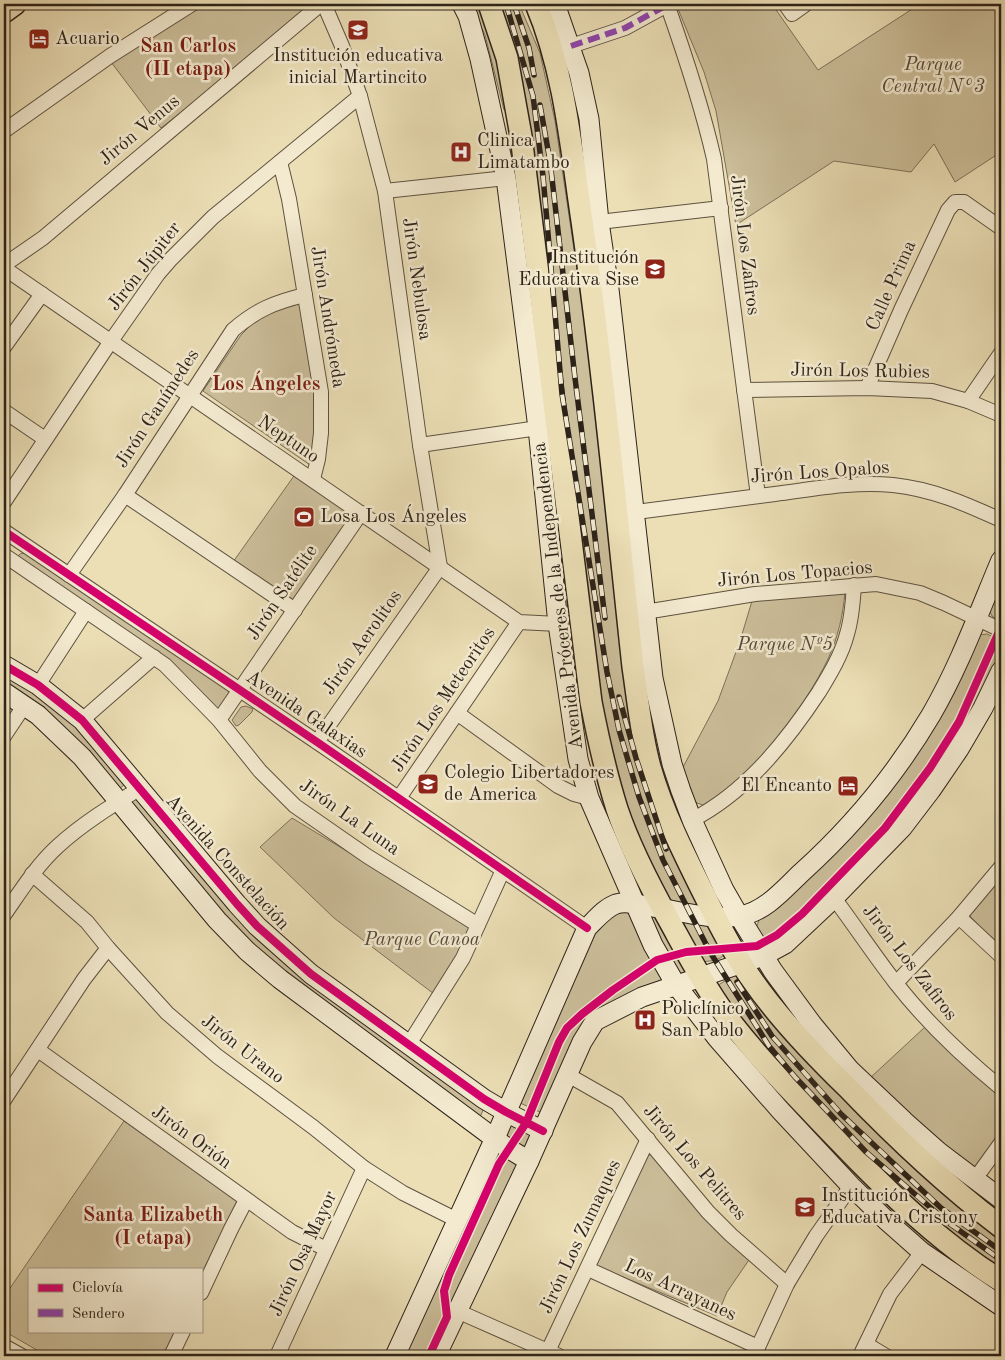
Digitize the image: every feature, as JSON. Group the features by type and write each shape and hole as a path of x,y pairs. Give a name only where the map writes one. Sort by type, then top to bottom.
{"main road":[{"path":"4,12 15,4"},
{"name":"Avenida Próceres de la Independencia","path":"462,4 468,16 480,59 506,178 538,428 558,624 578,758 589,798 633,904 652,944 676,985 717,1038 851,1186 887,1221 922,1252 1001,1306"},
{"name":"Avenida Próceres de la Independencia","path":"489,4 507,58 521,136 591,702 604,763 618,811 639,863 700,977 726,1015 757,1053 881,1184 940,1237 1001,1280"},
{"path":"536,4 556,62 566,111 591,286 633,667 650,767 664,806 682,852 715,917 752,980 779,1014 862,1102 947,1185 1001,1227"},
{"path":"555,4 579,72 589,119 599,222 636,512 653,678 672,764 692,820 724,890 739,916 763,956 812,1024 850,1070 910,1126 939,1152 1001,1199"},
{"path":"395,1356 495,1138 588,928 601,913 617,904 633,904 715,917 739,916 758,910 776,896 823,853 861,812 899,765 931,715 951,677 1001,560"},
{"name":"Avenida Constelación","path":"4,665 38,685 82,720 257,926 310,974 506,1112 543,1131"},
{"path":"436,1356 543,1131 582,1042 595,1022 642,997 742,964 763,956 785,944 894,837 931,790 974,725 1001,671"},
{"path":"4,692 44,720 82,757 217,920 248,951 280,979 529,1161"}],"street":[{"path":"4,131 110,56 192,4"},
{"name":"Jirón Nebulosa","path":"323,4 342,46 360,96 385,191 420,445 440,567"},
{"name":"Jirón Venus","path":"4,266 43,238 323,4"},
{"path":"571,46 625,28 667,4"},
{"name":"Jirón Los Zafiros","path":"667,4 692,74 705,117 714,159 758,496"},
{"path":"788,9 806,4"},
{"name":"Jirón Júpiter","path":"4,502 158,274 213,217 360,96"},
{"name":"Jirón Andrómeda","path":"280,162 289,199 320,392 322,413 318,460 313,479"},
{"path":"385,191 506,178"},
{"name":"Calle Prima","path":"867,388 948,210 955,202 964,202 1001,228"},
{"path":"599,222 721,208"},
{"name":"Neptuno","path":"4,266 519,622"},
{"path":"4,347 42,294"},
{"name":"Jirón Ganímedes","path":"69,575 233,330 247,318 267,306 285,299 305,296"},
{"path":"968,401 1001,354"},
{"name":"Jirón Los Rubies","path":"744,390 867,388 932,391 968,401 1001,415"},
{"path":"4,410 45,439"},
{"path":"420,445 538,428"},
{"name":"Jirón Los Opalos","path":"636,512 867,484 892,485 924,491 955,500 1001,520"},
{"path":"124,495 294,610"},
{"name":"Jirón Satélite","path":"219,720 361,513"},
{"name":"Avenida Galaxias","path":"4,531 588,928"},
{"path":"18,541 5,558 154,656 82,720"},
{"name":"Jirón Aerolitos","path":"317,742 440,567"},
{"name":"Jirón Los Topacios","path":"645,612 754,594 876,584 920,593 944,602 1001,630"},
{"path":"692,820 732,795 780,746 798,722 840,655 851,617 854,585"},
{"path":"38,685 86,611"},
{"path":"519,622 558,624"},
{"name":"Jirón Los Meteoritos","path":"399,798 519,622"},
{"name":"Jirón La Luna","path":"154,656 219,720 260,771 294,806 367,856 478,925"},
{"path":"4,736 24,706"},
{"path":"457,713 558,786 574,794 589,798"},
{"path":"4,915 32,874 56,847 119,801 139,789"},
{"path":"896,983 958,917 1001,867"},
{"path":"409,1044 462,958 503,870"},
{"name":"Jirón Urano","path":"32,874 87,922 167,1013 217,1056 314,1127 364,1168 403,1193 457,1220"},
{"name":"Jirón Los Zafiros","path":"834,898 896,983 938,1032 976,1068 1001,1088"},
{"path":"958,917 1001,956"},
{"path":"4,1100 84,980 108,948"},
{"name":"Jirón Orión","path":"38,1050 292,1232 326,1249"},
{"name":"Jirón Los Pelitres","path":"568,1075 617,1104 708,1212 731,1235 787,1284"},
{"name":"Jirón Los Zumaques","path":"554,1354 588,1269 648,1139"},
{"path":"975,1179 1001,1143"},
{"name":"Jirón Osa Mayor","path":"277,1356 364,1168"},
{"path":"756,1352 787,1284 816,1236 851,1186"},
{"path":"202,1291 246,1200"},
{"path":"886,1356 863,1350 890,1294 922,1252"},
{"name":"Los Arrayanes","path":"588,1269 756,1352"},
{"path":"457,1311 554,1354"},
{"path":"171,1356 183,1332"},
{"path":"4,1346 22,1356"}],"green space":[{"path":"203,4 318,4 161,128 111,62"},
{"path":"471,4 483,4 513,109 504,110 485,35"},
{"path":"496,4 519,4 540,53 555,121 590,357 621,643 700,907 663,899 610,763"},
{"name":"Parque Central N°3","path":"676,4 772,4 818,70 920,4 1001,4 1001,152 955,182 934,144 911,172 834,161 736,225 716,111 704,72"},
{"path":"298,301 301,304 316,392 317,419 310,465 203,391 241,335 259,317"},
{"path":"296,473 357,512 293,604 233,562"},
{"path":"24,553 229,691 230,698 220,711 16,558"},
{"path":"1001,578 1001,622 992,616 988,607"},
{"name":"Parque Nº5","path":"845,592 843,609 832,651 806,699 791,720 775,741 740,778 721,794 703,805 694,802 681,771 718,701 740,641 752,601"},
{"path":"987,634 996,638 1001,645 1001,658 980,705 893,831 774,942 760,939 756,928 759,920 853,828 979,635"},
{"path":"4,670 72,717 125,784 119,789 4,686"},
{"path":"246,706 253,709 252,712 236,726 232,720 241,707"},
{"path":"135,796 217,887 484,1108 481,1115 475,1117 251,947 129,805"},
{"name":"Parque Canoa","path":"292,818 471,926 453,964 434,994 334,918 260,847"},
{"path":"1001,877 1001,948 969,915"},
{"path":"625,910 630,913 663,968 662,980 605,1010 542,1113 518,1102 586,938 612,912"},
{"path":"654,914 690,972 677,974 649,917"},
{"path":"676,919 709,922 726,952 724,955 714,960 698,962"},
{"path":"738,973 1001,1235 1001,1273 919,1212 745,1031 715,987"},
{"path":"925,1027 1001,1096 1001,1132 976,1168 945,1148 870,1078"},
{"path":"124,1121 237,1201 202,1273 202,1268 28,1268 28,1332 175,1332 163,1356 47,1356 4,1331 4,1297"},
{"path":"511,1123 532,1132 525,1150 505,1142 506,1127"},
{"path":"495,1149 519,1160 430,1356 400,1356"},
{"path":"653,1154 751,1257 727,1292 717,1316 594,1265 643,1157"},
{"path":"883,1196 1001,1286 1001,1297 917,1237 877,1201"}],"railway":[{"path":"506,4 533,96 543,176 562,394 607,672 619,730 639,797 663,860 710,952 769,1046 795,1077 866,1152 946,1221 1001,1260"},
{"path":"514,4 529,48 534,75"},
{"path":"540,105 550,161 605,618"},
{"path":"619,697 636,758 666,849"},
{"path":"737,982 772,1036 841,1114 941,1208 1001,1251"}],"marked path":[{"path":"571,46 625,28 667,5"}],"cycle path":[{"path":"4,531 317,742 587,928"},
{"path":"429,1356 447,1317 444,1291 449,1275 499,1164 526,1123 559,1042 567,1028 613,990 657,960 686,952 757,946 777,935 802,914 885,828 930,768 959,722 1001,627"},
{"path":"4,665 38,685 82,720 237,904 257,926 311,974 484,1099 543,1131"}],"place":[{"name":"Institución educativa inicial Martincito","path":"358,30"},
{"name":"Acuario","path":"39,39"},
{"name":"Clinica Limatambo","path":"461,152"},
{"name":"Institución Educativa Sise","path":"655,269"},
{"name":"Losa Los Ángeles","path":"304,517"},
{"name":"Colegio Libertadores de America","path":"428,784"},
{"name":"El Encanto","path":"848,786"},
{"name":"Policlínico San Pablo","path":"645,1020"},
{"name":"Institución Educativa Cristony","path":"805,1207"}],"district":[{"name":"San Carlos (II etapa)","path":"188,58"},
{"name":"Los Ángeles","path":"266,385"},
{"name":"Santa Elizabeth (I etapa)","path":"153,1228"}]}
